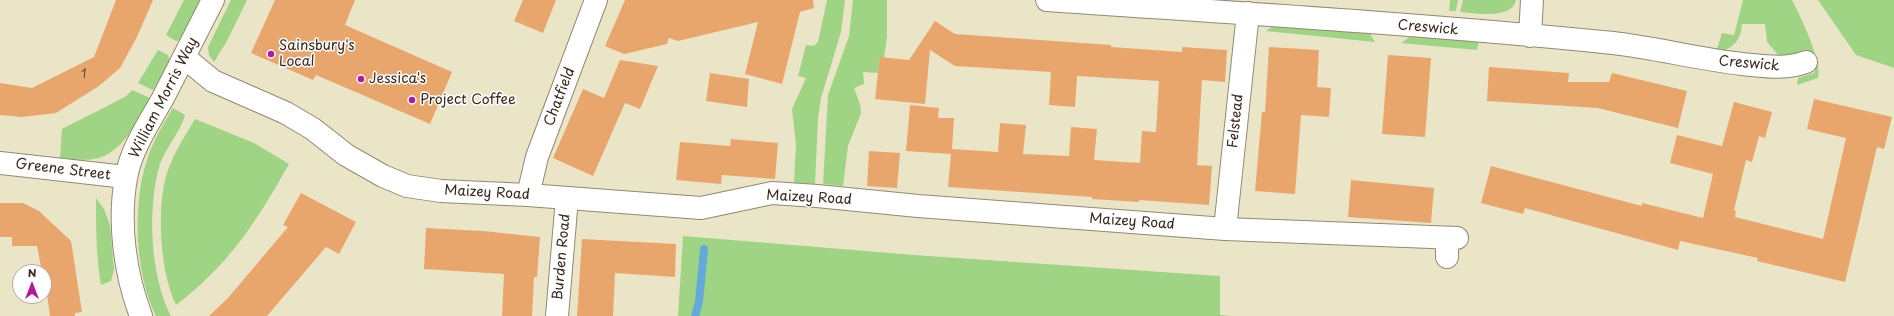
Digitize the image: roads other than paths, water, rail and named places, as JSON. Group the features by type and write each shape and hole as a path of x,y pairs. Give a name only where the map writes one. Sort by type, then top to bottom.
{"street":[{"name":"William Morris Way","path":"141,316 131,283 125,248 123,213 126,178 142,135 213,0"},
{"name":"Chatfield","path":"528,195 537,157 596,0"},
{"name":"Creswick","path":"1047,0 1196,5 1248,13 1530,36 1633,46 1703,59 1775,68 1794,67 1806,62"},
{"path":"1530,36 1532,0"},
{"name":"Felstead","path":"1225,229 1248,13"},
{"name":"Maizey Road","path":"184,57 213,81 286,113 313,129 346,155 383,176 407,186 441,191 528,195 702,208 772,193 918,206 1450,244"},
{"name":"Greene Street","path":"0,163 126,178"},
{"name":"Burden Road","path":"557,316 567,198"}],"waterway":[{"path":"695,316 699,302 704,249"}],"place":[{"name":"Sainsbury's Local","path":"271,54"},
{"name":"Jessica's","path":"361,79"},
{"name":"Project Coffee","path":"412,100"}]}
